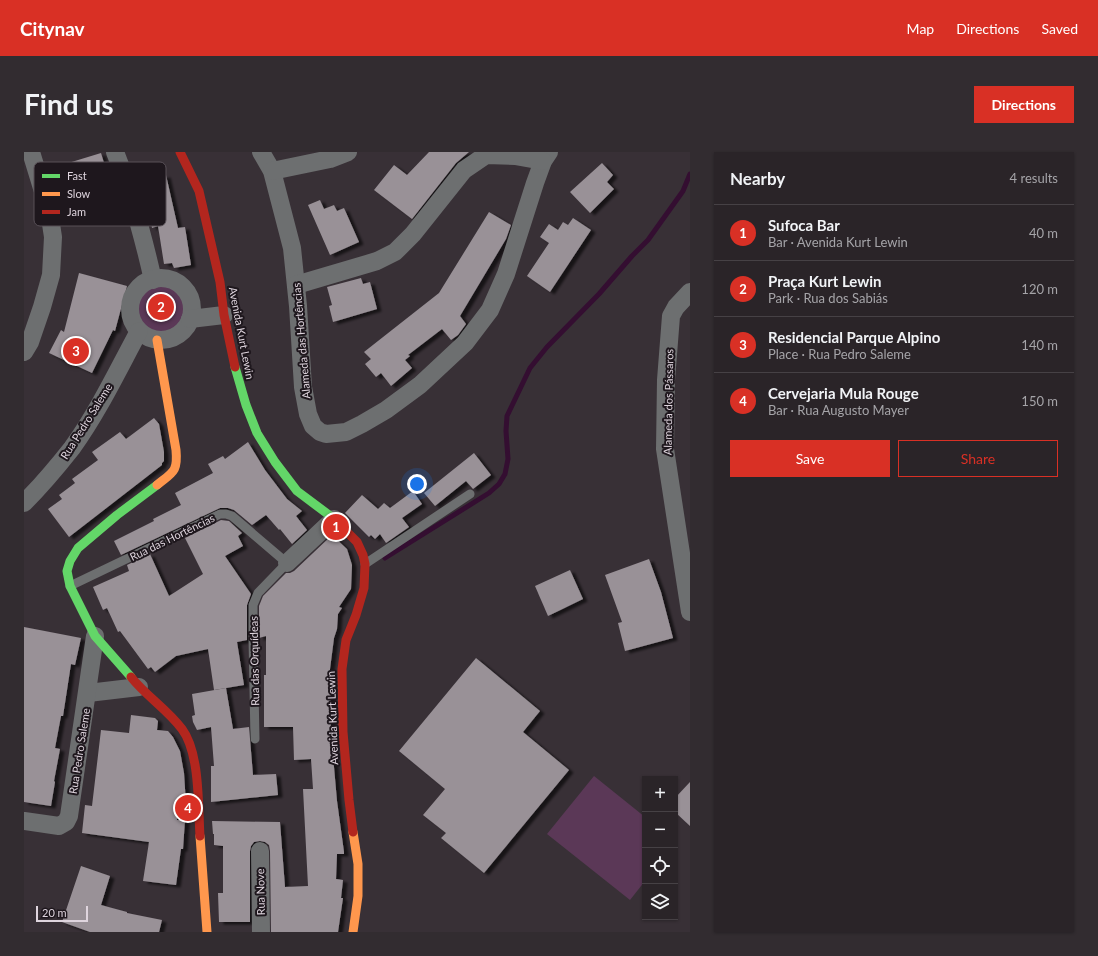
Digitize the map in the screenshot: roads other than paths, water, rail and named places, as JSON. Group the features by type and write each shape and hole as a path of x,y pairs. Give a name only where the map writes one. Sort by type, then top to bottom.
{"main road":[{"name":"Avenida Kurt Lewin","path":"180,152 199,191 220,282 224,315 234,368 257,433 275,462 297,491 334,519 357,542 365,564 364,588 356,615 346,640 342,669 343,732 349,800 358,864 358,896 353,932"},
{"path":"157,340 177,463 172,473 117,515 78,548 70,561 67,571 70,586 95,636 139,687 172,717 183,730 192,747 196,772 207,932"}],"street":[{"path":"31,152 34,162"},
{"path":"115,152 119,162"},
{"name":"Alameda das Hortências","path":"261,152 272,171 292,248 304,387 308,414 312,426 320,432 326,434 346,432 386,410 420,385 465,343 490,310 506,274 546,156"},
{"path":"272,171 330,160 348,152"},
{"path":"296,285 377,261 395,252 413,234 464,170 486,155 546,156"},
{"path":"24,352 30,342 40,314 51,275 54,237 52,226"},
{"path":"141,226 153,280"},
{"path":"162,279 172,281 180,285 187,292 192,310 190,320 177,336 168,340 157,340 147,337 138,331 130,315 130,306 138,289 145,283 162,279"},
{"name":"Alameda dos Pássaros","path":"690,292 676,307 671,316 666,380 665,449 690,612"},
{"path":"190,320 224,315"},
{"name":"Rua Pedro Saleme","path":"24,503 44,483 72,447 100,403 138,331"},
{"name":"Rua das Orquídeas","path":"287,563 334,519"},
{"name":"Rua Pedro Saleme","path":"24,821 59,826 66,822 69,816 88,693 95,636"},
{"path":"88,693 139,687"},
{"name":"Rua Nove","path":"260,851 261,932"}],"lane":[{"path":"365,564 470,494"},
{"name":"Rua das Hortências","path":"70,586 220,514 232,516 287,563"},
{"name":"Rua das Orquídeas","path":"255,739 253,605 258,593 287,563"}],"waterway":[{"path":"385,558 489,493 499,484 505,474 508,459 506,431 507,416 530,368 547,347 599,294 648,240 683,191 690,174"}],"place":[{"name":"Praça Kurt Lewin","path":"161,307"},
{"name":"Residencial Parque Alpino","path":"76,351"},
{"name":"Sufoca Bar","path":"336,527"},
{"name":"Cervejaria Mula Rouge","path":"188,808"}]}
